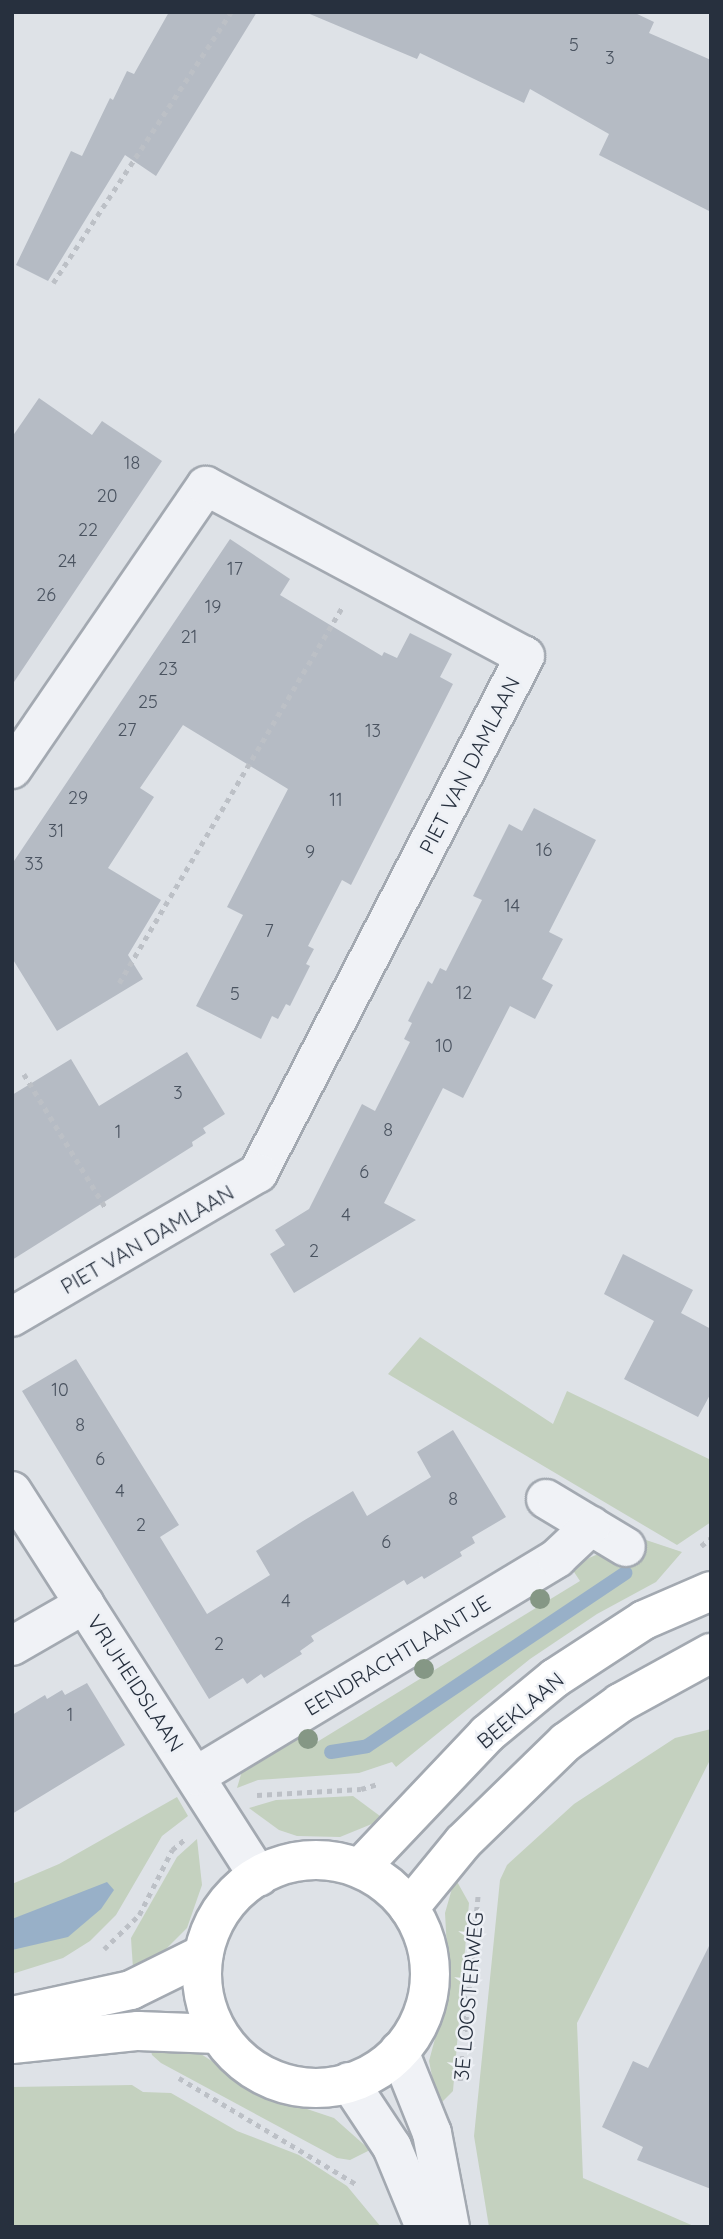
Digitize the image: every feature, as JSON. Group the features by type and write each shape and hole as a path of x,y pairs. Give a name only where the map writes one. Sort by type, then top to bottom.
{"main road":[{"name":"BEEKLAAN","path":"360,1868 487,1734 555,1678 644,1620 711,1591"},
{"path":"409,1908 473,1832 566,1742 620,1703 711,1653"},
{"path":"303,1861 360,1868 387,1885 409,1908 427,1946 430,1974 422,2016 400,2050 377,2070 349,2082 312,2088 275,2081 243,2062 218,2034 204,1995 204,1954 219,1916 259,1877 303,1861"},
{"path":"12,2016 131,1990 204,1954"},
{"path":"12,2044 138,2031 218,2034"}],"street":[{"name":"PIET VAN DAMLAAN","path":"12,769 206,486 525,656 258,1173 12,1317"},
{"name":"VRIJHEIDSLAAN","path":"12,1490 259,1877"},
{"path":"546,1499 626,1547"},
{"name":"EENDRACHTLAANTJE","path":"196,1776 557,1558 591,1526"},
{"path":"12,1646 85,1604"},
{"path":"400,2050 432,2133 450,2227"},
{"path":"349,2082 392,2147 425,2227"}],"path":[{"path":"53,283 231,12"},
{"path":"120,983 363,570"},
{"path":"23,1073 130,1249"},
{"path":"120,1937 139,1916 172,1850 222,1816 256,1796 360,1789"},
{"name":"3E LOOSTERWEG","path":"459,2091 478,1890"},
{"path":"175,2075 344,2174"}],"green space":[{"path":"420,1337 553,1424 567,1391 711,1460 711,1522 677,1545 388,1374"},
{"path":"637,1537 682,1552 656,1582 597,1614 530,1659 396,1767 392,1762 359,1773 258,1780 237,1788 242,1771 307,1730 317,1742 580,1581 572,1569 589,1558"},
{"path":"711,1729 711,1758 577,2023 583,2178 696,2227 489,2227 474,2136 500,1880 507,1865 574,1804 675,1738"},
{"path":"353,1796 384,1819 340,1837 297,1836 279,1830 249,1808 276,1800"},
{"path":"177,1797 188,1816 162,1836 116,1915 90,1941 63,1958 12,1974 12,1884 59,1864"},
{"path":"197,1839 202,1885 187,1928 157,1958 133,1969 131,1938 177,1857"},
{"path":"455,1878 469,1903 453,2091 438,2106 429,2061 449,1987 445,1913"},
{"path":"149,2044 170,2044 201,2054 262,2094 334,2118 370,2150 350,2160 337,2158 161,2063 152,2055"},
{"path":"132,2085 143,2092 171,2093 237,2131 299,2155 347,2186 381,2227 12,2227 12,2087"}],"water":[{"path":"107,1882 114,1890 101,1909 68,1937 12,1950 12,1919"}],"building":[{"path":"169,12 257,12 156,176 125,155 48,281 16,265 71,151 82,156 110,98 113,100 127,71 134,74"},
{"path":"305,12 633,12 654,22 649,33 711,60 711,212 599,155 609,134 530,89 524,103 420,53 417,59"},
{"path":"39,398 92,435 102,421 162,461 12,685 12,437"},
{"path":"230,539 290,579 280,595 382,656 384,652 397,658 410,633 452,654 440,677 453,684 351,885 342,880 308,946 314,949 306,964 310,966 290,1006 286,1004 278,1019 272,1016 261,1039 196,1006 243,915 227,907 288,789 183,725 140,788 154,797 108,868 161,900 128,955 143,979 57,1031 12,958 12,864"},
{"path":"534,808 596,840 549,932 563,939 542,979 553,985 535,1019 510,1006 463,1098 443,1088 384,1203 416,1220 294,1293 270,1254 285,1245 275,1230 309,1209 362,1104 375,1111 410,1042 404,1039 412,1023 408,1021 428,981 432,984 440,968 446,971 482,900 473,896 509,824 522,831"},
{"path":"187,1052 225,1114 203,1128 206,1133 192,1142 193,1146 12,1260 12,1095 71,1059 99,1106"},
{"path":"623,1254 693,1290 681,1313 711,1329 711,1393 698,1417 624,1379 654,1321 604,1294"},
{"path":"76,1359 179,1525 160,1537 207,1614 270,1575 256,1551 303,1521 353,1491 367,1516 431,1477 417,1452 453,1430 506,1517 472,1537 475,1543 460,1552 462,1556 424,1579 422,1576 407,1585 404,1580 311,1636 314,1641 300,1651 302,1654 264,1678 261,1674 247,1684 243,1678 209,1699 22,1391"},
{"path":"87,1683 125,1745 12,1814 12,1715 45,1695 47,1699 62,1690 65,1695"},
{"path":"711,1942 711,2189 637,2160 643,2147 602,2127 633,2061 648,2068"}],"waterway":[{"path":"331,1752 367,1746 625,1573"}]}
